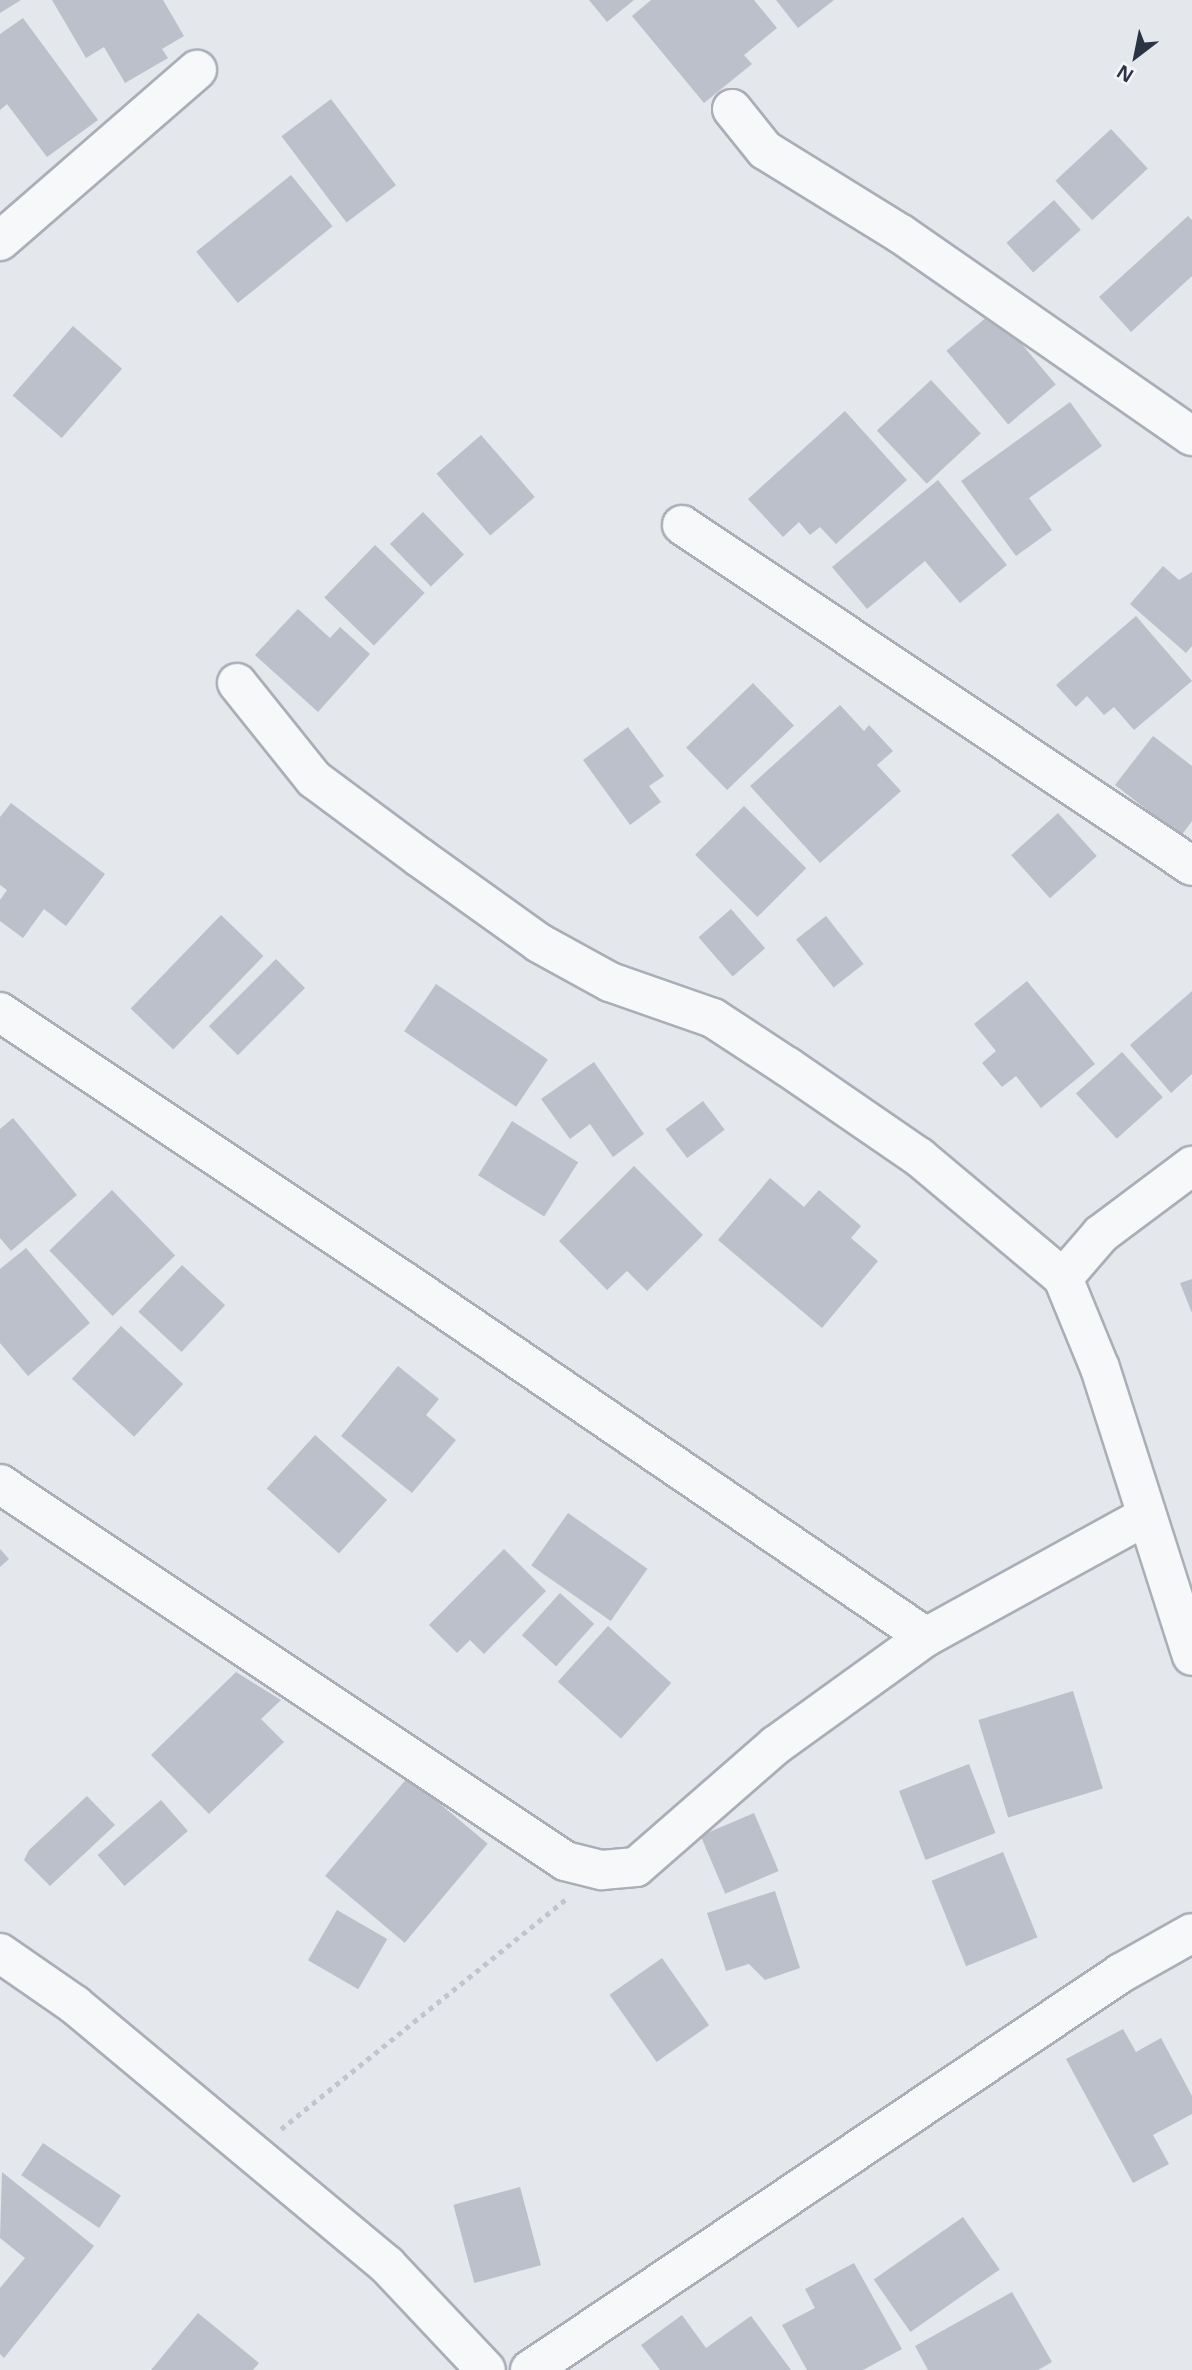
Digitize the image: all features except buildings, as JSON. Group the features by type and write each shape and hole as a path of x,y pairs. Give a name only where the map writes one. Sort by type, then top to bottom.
{"street":[{"path":"0,241 197,70"},
{"path":"732,110 765,150 901,234 1192,436"},
{"path":"682,525 1192,866"},
{"path":"237,683 314,779 419,857 539,943 610,982 713,1018 756,1046 919,1157 1063,1278 1100,1368 1192,1656"},
{"path":"0,1012 405,1282 926,1637"},
{"path":"1063,1278 1101,1234 1192,1166"},
{"path":"0,1484 565,1861 602,1871 636,1867 776,1745 926,1637 1146,1516"},
{"path":"530,2370 1121,1973 1192,1933"},
{"path":"0,1953 75,2005 387,2264 486,2370"}],"path":[{"path":"252,2152 602,1871"}]}
